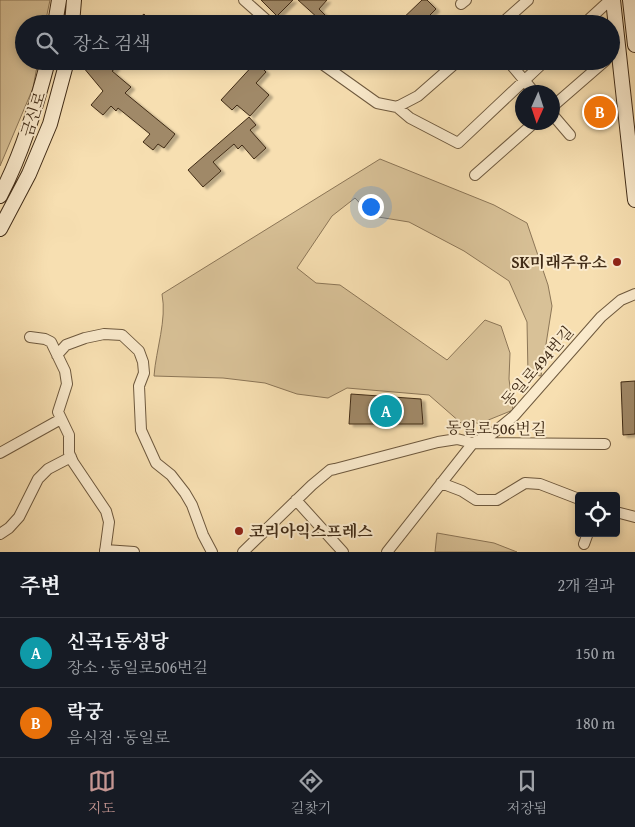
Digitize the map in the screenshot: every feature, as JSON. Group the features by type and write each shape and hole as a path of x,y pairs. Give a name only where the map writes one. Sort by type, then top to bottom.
{"street":[{"path":"56,15 59,0"},
{"path":"73,15 74,0"},
{"path":"244,0 261,15"},
{"path":"511,15 528,0"},
{"path":"594,15 611,0"},
{"path":"611,0 612,15"},
{"path":"630,0 635,45"},
{"name":"금신로","path":"0,196 30,122 45,70"},
{"name":"금신로","path":"0,229 29,174 50,124 65,70"},
{"path":"331,70 377,103 397,107 410,118 458,143 536,70"},
{"path":"397,107 418,96 448,70"},
{"path":"515,70 528,85"},
{"path":"560,100 594,70"},
{"path":"619,70 630,115 635,200"},
{"path":"560,123 570,135"},
{"path":"475,175 526,130"},
{"name":"동일로494번길","path":"387,552 474,442 492,434 514,416 601,316 620,300 635,294"},
{"path":"57,355 66,345 104,334 122,335 139,351 144,373 139,386 138,400 141,430 156,463 171,475 192,505 212,552"},
{"path":"30,337 45,339 51,342 65,371 66,384 58,412 68,435 69,453 106,510 109,522 105,551 134,552"},
{"path":"0,453 61,419"},
{"name":"동일로506번길","path":"243,552 296,500 324,475 335,469 438,442 456,440 474,442 605,444"},
{"path":"0,534 9,528 19,517 38,479 48,469 71,457"},
{"path":"441,483 462,491 476,500 497,500 525,483 540,484 575,497"},
{"path":"296,500 343,552"},
{"path":"620,513 635,517"},
{"path":"584,544 587,537"}],"shaded area":[{"path":"0,0 50,0 47,15 15,15 15,70 36,70 33,88 0,166"},
{"path":"380,159 494,205 527,223 548,285 552,306 541,376 528,374 527,322 509,281 464,251 409,222 372,216 355,198 332,216 297,268 316,283 340,285 447,360 485,320 501,326 510,353 509,379 513,410 481,423 461,423 429,395 347,388 328,398 297,394 265,383 223,378 154,376 163,314 162,294"},
{"path":"437,533 494,543 517,552 435,552"}],"building":[{"path":"261,0 293,0 278,15"},
{"path":"298,0 327,0 319,9 325,15 315,15"},
{"path":"422,0 427,0 436,9 430,15 406,15"},
{"path":"86,70 113,70 112,71 131,87 125,93 175,134 164,148 158,144 153,150 143,142 150,134 118,108 116,111 111,106 103,115 91,105 103,91"},
{"path":"249,70 264,70 266,72 256,83 269,95 250,116 237,105 232,110 221,100"},
{"path":"249,117 256,125 250,130 266,148 254,159 242,145 238,149 234,144 213,162 221,171 203,187 188,170"},
{"path":"635,381 635,434 623,435 621,382"},
{"path":"351,394 421,399 423,424 349,424"}],"place":[{"name":"락궁","path":"600,112"},
{"name":"SK미래주유소","path":"617,262"},
{"name":"신곡1동성당","path":"386,411"},
{"name":"코리아익스프레스","path":"239,531"}]}
